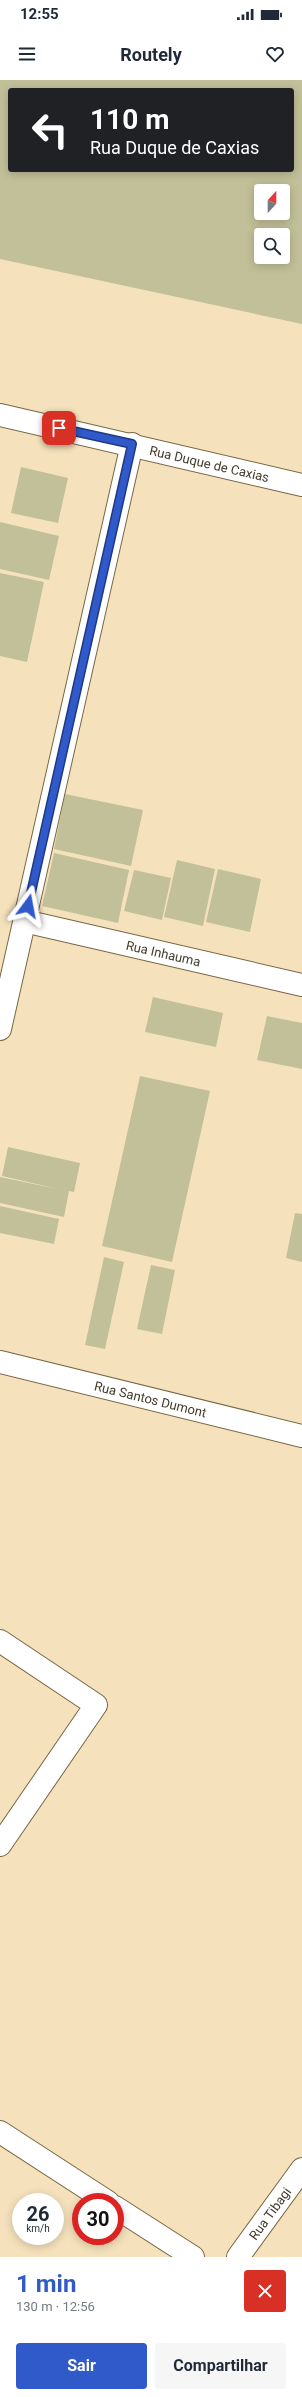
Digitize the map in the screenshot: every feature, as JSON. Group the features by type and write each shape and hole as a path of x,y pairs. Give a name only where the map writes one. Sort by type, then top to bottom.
{"street":[{"name":"Rua Duque de Caxias","path":"0,415 132,444 302,485"},
{"path":"0,1029 132,444"},
{"name":"Rua Inhauma","path":"24,921 302,985"},
{"name":"Rua Santos Dumont","path":"0,1362 302,1436"},
{"path":"0,1641 96,1705 0,1845"},
{"path":"0,2132 94,2193"},
{"name":"Rua Tibagi","path":"238,2257 302,2169"},
{"path":"124,2212 193,2257"}],"building":[{"path":"0,80 302,80 302,324 0,259"},
{"path":"21,467 68,478 58,523 11,513"},
{"path":"0,522 59,536 49,580 0,569"},
{"path":"0,573 44,582 27,662 0,656"},
{"path":"65,794 143,810 131,866 54,849"},
{"path":"54,853 129,870 118,923 42,906"},
{"path":"177,860 215,869 203,926 164,917"},
{"path":"218,869 261,879 250,932 206,922"},
{"path":"134,870 171,878 162,920 124,911"},
{"path":"153,997 223,1013 216,1047 145,1032"},
{"path":"267,1016 302,1023 302,1069 257,1060"},
{"path":"140,1076 210,1091 172,1262 102,1246"},
{"path":"8,1147 80,1163 74,1192 69,1191 64,1217 0,1203 0,1177 58,1189 2,1176"},
{"path":"0,1206 59,1219 54,1244 0,1233"},
{"path":"295,1213 302,1214 302,1262 286,1258"},
{"path":"104,1257 124,1262 105,1349 85,1345"},
{"path":"151,1265 175,1270 162,1334 137,1329"}],"route":[{"path":"28,906 132,444 59,428"}]}
